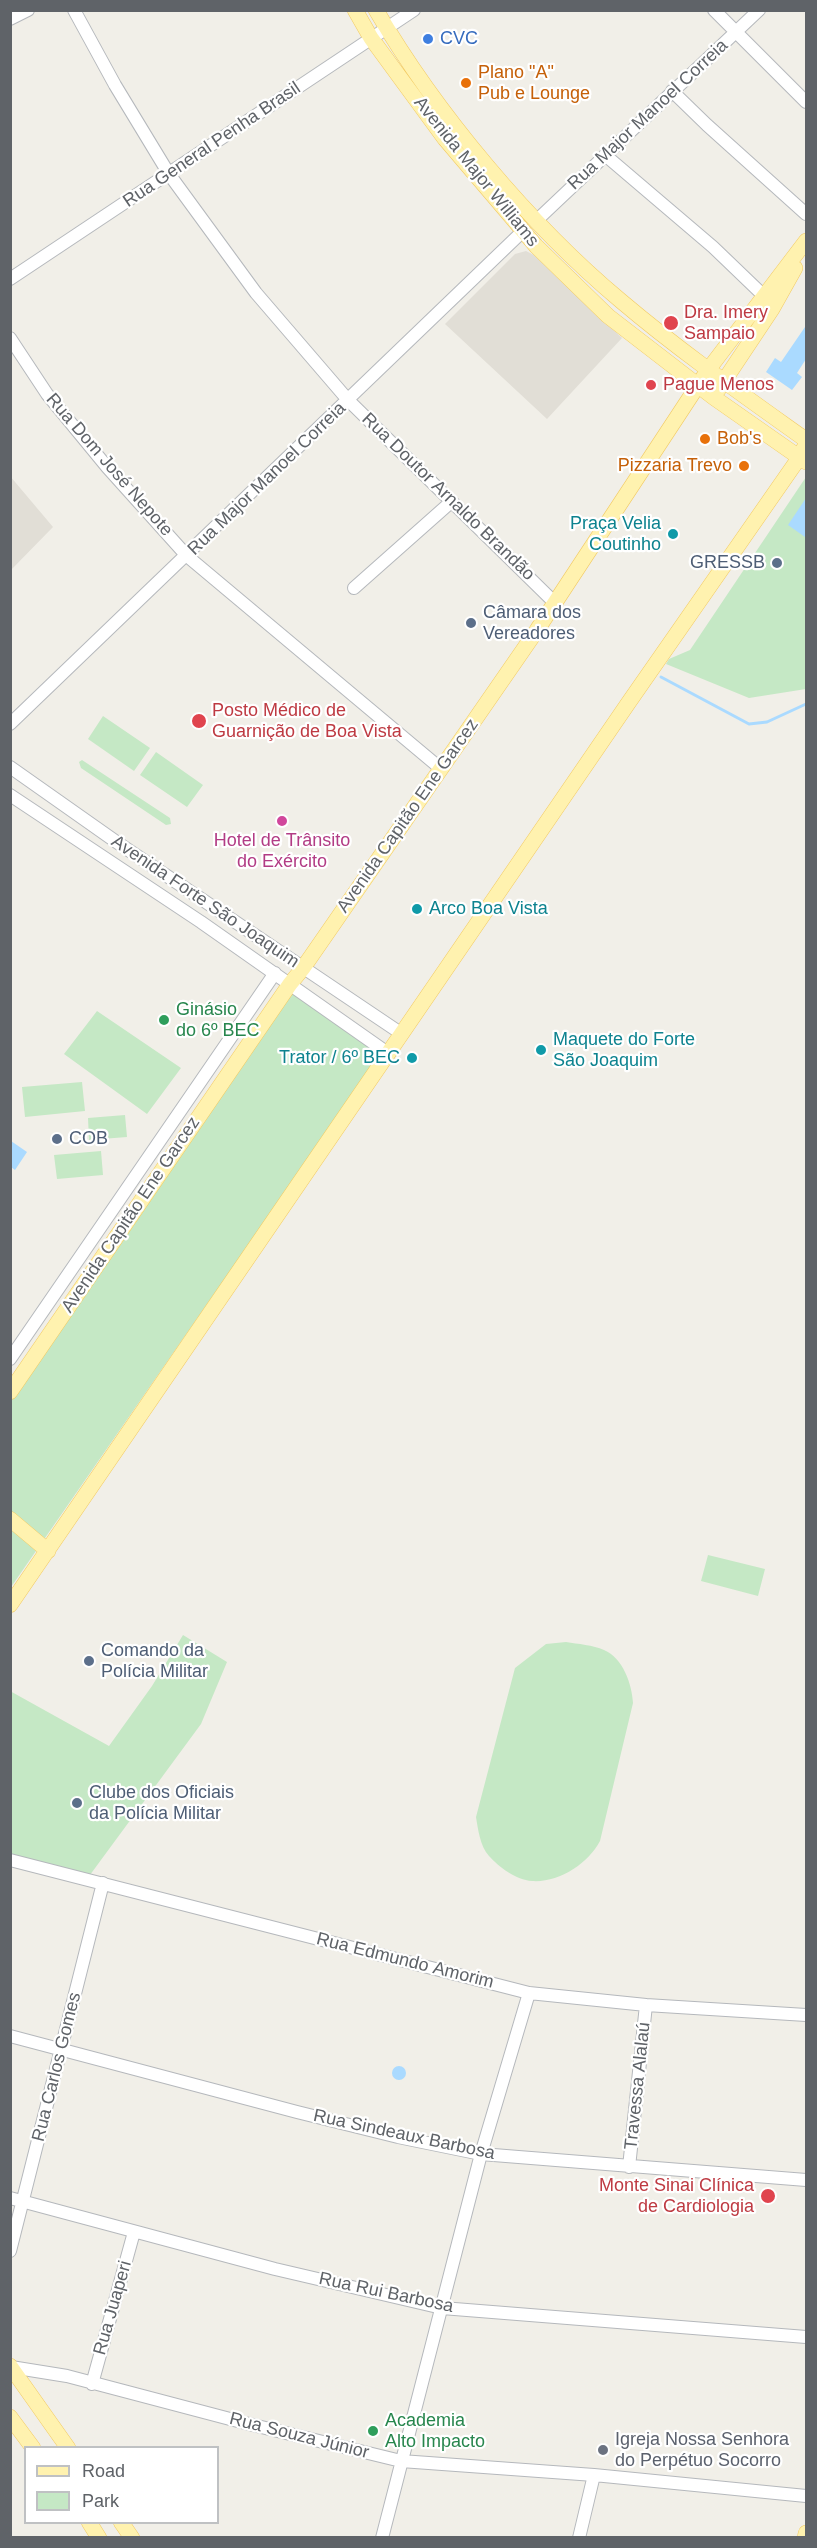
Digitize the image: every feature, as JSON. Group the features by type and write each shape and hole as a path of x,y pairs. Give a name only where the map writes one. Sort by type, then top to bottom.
{"main road":[{"name":"Avenida Major Williams","path":"355,10 371,38 445,139 522,232 608,316 713,397 804,455"},
{"name":"Avenida Major Williams","path":"376,10 386,28 454,123 537,220 620,300 708,370 807,440"},
{"name":"Avenida Capitão Ene Garcez","path":"10,1392 555,602 708,370 807,241"},
{"path":"713,397 772,309 807,248"},
{"path":"10,1605 402,1034 804,455"},
{"path":"10,1519 48,1551"},
{"path":"11,2366 67,2446"},
{"path":"10,2417 32,2446"},
{"path":"90,2524 99,2538"},
{"path":"122,2524 132,2538"},
{"path":"806,2538 807,2533"}],"street":[{"path":"10,19 28,10"},
{"name":"Rua Doutor Arnaldo Brandão","path":"74,10 115,85 169,174 256,292 348,400 555,602"},
{"name":"Rua General Penha Brasil","path":"10,279 414,10"},
{"path":"714,10 807,102"},
{"name":"Rua Major Manoel Correia","path":"537,220 759,10"},
{"path":"672,91 807,214"},
{"path":"605,155 713,247 764,296"},
{"name":"Rua Major Manoel Correia","path":"10,724 188,556 522,232"},
{"name":"Rua Dom José Nepote","path":"10,338 54,403 107,467 188,556 440,768"},
{"path":"354,588 451,502"},
{"name":"Avenida Forte São Joaquim","path":"10,767 115,841 402,1034"},
{"name":"Avenida Forte São Joaquim","path":"10,795 275,973 389,1054"},
{"path":"105,858 115,841"},
{"path":"248,955 259,939"},
{"name":"Avenida Capitão Ene Garcez","path":"10,1359 275,973"},
{"name":"Rua Edmundo Amorim","path":"10,1860 529,1993 646,2005 807,2015"},
{"name":"Rua Carlos Gomes","path":"10,2251 17,2200 103,1883"},
{"path":"382,2538 481,2154 529,1993"},
{"name":"Travessa Alalaú","path":"629,2167 646,2005"},
{"name":"Rua Sindeaux Barbosa","path":"10,2036 297,2112 398,2137 481,2154 807,2180"},
{"name":"Rua Rui Barbosa","path":"17,2200 275,2269 442,2308 807,2337"},
{"name":"Rua Juaperi","path":"92,2384 134,2232"},
{"name":"Rua Souza Júnior","path":"11,2366 40,2371 401,2461 594,2475 807,2496"},
{"path":"579,2538 594,2475"}],"shaded area":[{"path":"526,251 534,255 622,338 547,419 445,324 515,254"},
{"path":"10,476 53,527 11,570 10,570"}],"green space":[{"name":"GRESSB","path":"806,477 806,689 749,698 666,664 669,659 690,650"},
{"path":"103,716 150,748 134,771 88,739"},
{"path":"156,752 203,785 187,807 140,775"},
{"path":"82,760 170,818 171,824 166,825 81,768 79,762"},
{"path":"290,984 389,1054 214,1294 11,1587 11,1399"},
{"path":"97,1011 181,1068 147,1114 64,1054"},
{"path":"82,1082 85,1111 25,1117 22,1087"},
{"path":"125,1115 127,1137 89,1140 88,1118"},
{"path":"101,1151 103,1175 57,1179 54,1155"},
{"path":"708,1555 765,1569 758,1596 701,1581"},
{"name":"Clube dos Oficiais da Polícia Militar","path":"183,1635 227,1662 201,1724 87,1879 11,1860 10,1691 109,1746 152,1686"},
{"path":"566,1642 600,1648 611,1654 625,1672 631,1688 633,1703 600,1841 588,1857 571,1870 552,1879 532,1881 508,1872 489,1856 481,1842 476,1817 515,1668 546,1644"}],"water":[{"path":"805,327 806,359 797,373 802,377 792,390 766,372 775,358 781,362"},
{"path":"806,498 806,535 805,537 788,525"},
{"path":"11,1141 27,1152 15,1170 11,1167"},
{"path":"396,2066 402,2066 406,2073 402,2080 396,2080 392,2076 392,2070"}],"waterway":[{"path":"661,677 749,724 767,722 806,704"}],"place":[{"name":"CVC","path":"428,39"},
{"name":"Plano \"A\" Pub e Lounge","path":"466,83"},
{"name":"Dra. Imery Sampaio","path":"671,323"},
{"name":"Pague Menos","path":"651,385"},
{"name":"Bob's","path":"705,439"},
{"name":"Pizzaria Trevo","path":"744,466"},
{"name":"Praça Velia Coutinho","path":"673,534"},
{"name":"GRESSB","path":"777,563"},
{"name":"Câmara dos Vereadores","path":"471,623"},
{"name":"Posto Médico de Guarnição de Boa Vista","path":"199,721"},
{"name":"Hotel de Trânsito do Exército","path":"282,821"},
{"name":"Arco Boa Vista","path":"417,909"},
{"name":"Ginásio do 6º BEC","path":"164,1020"},
{"name":"Maquete do Forte São Joaquim","path":"541,1050"},
{"name":"Trator / 6º BEC","path":"412,1058"},
{"name":"COB","path":"57,1139"},
{"name":"Comando da Polícia Militar","path":"89,1661"},
{"name":"Clube dos Oficiais da Polícia Militar","path":"77,1803"},
{"name":"Monte Sinai Clínica de Cardiologia","path":"768,2196"},
{"name":"Academia Alto Impacto","path":"373,2431"},
{"name":"Igreja Nossa Senhora do Perpétuo Socorro","path":"603,2450"}]}
